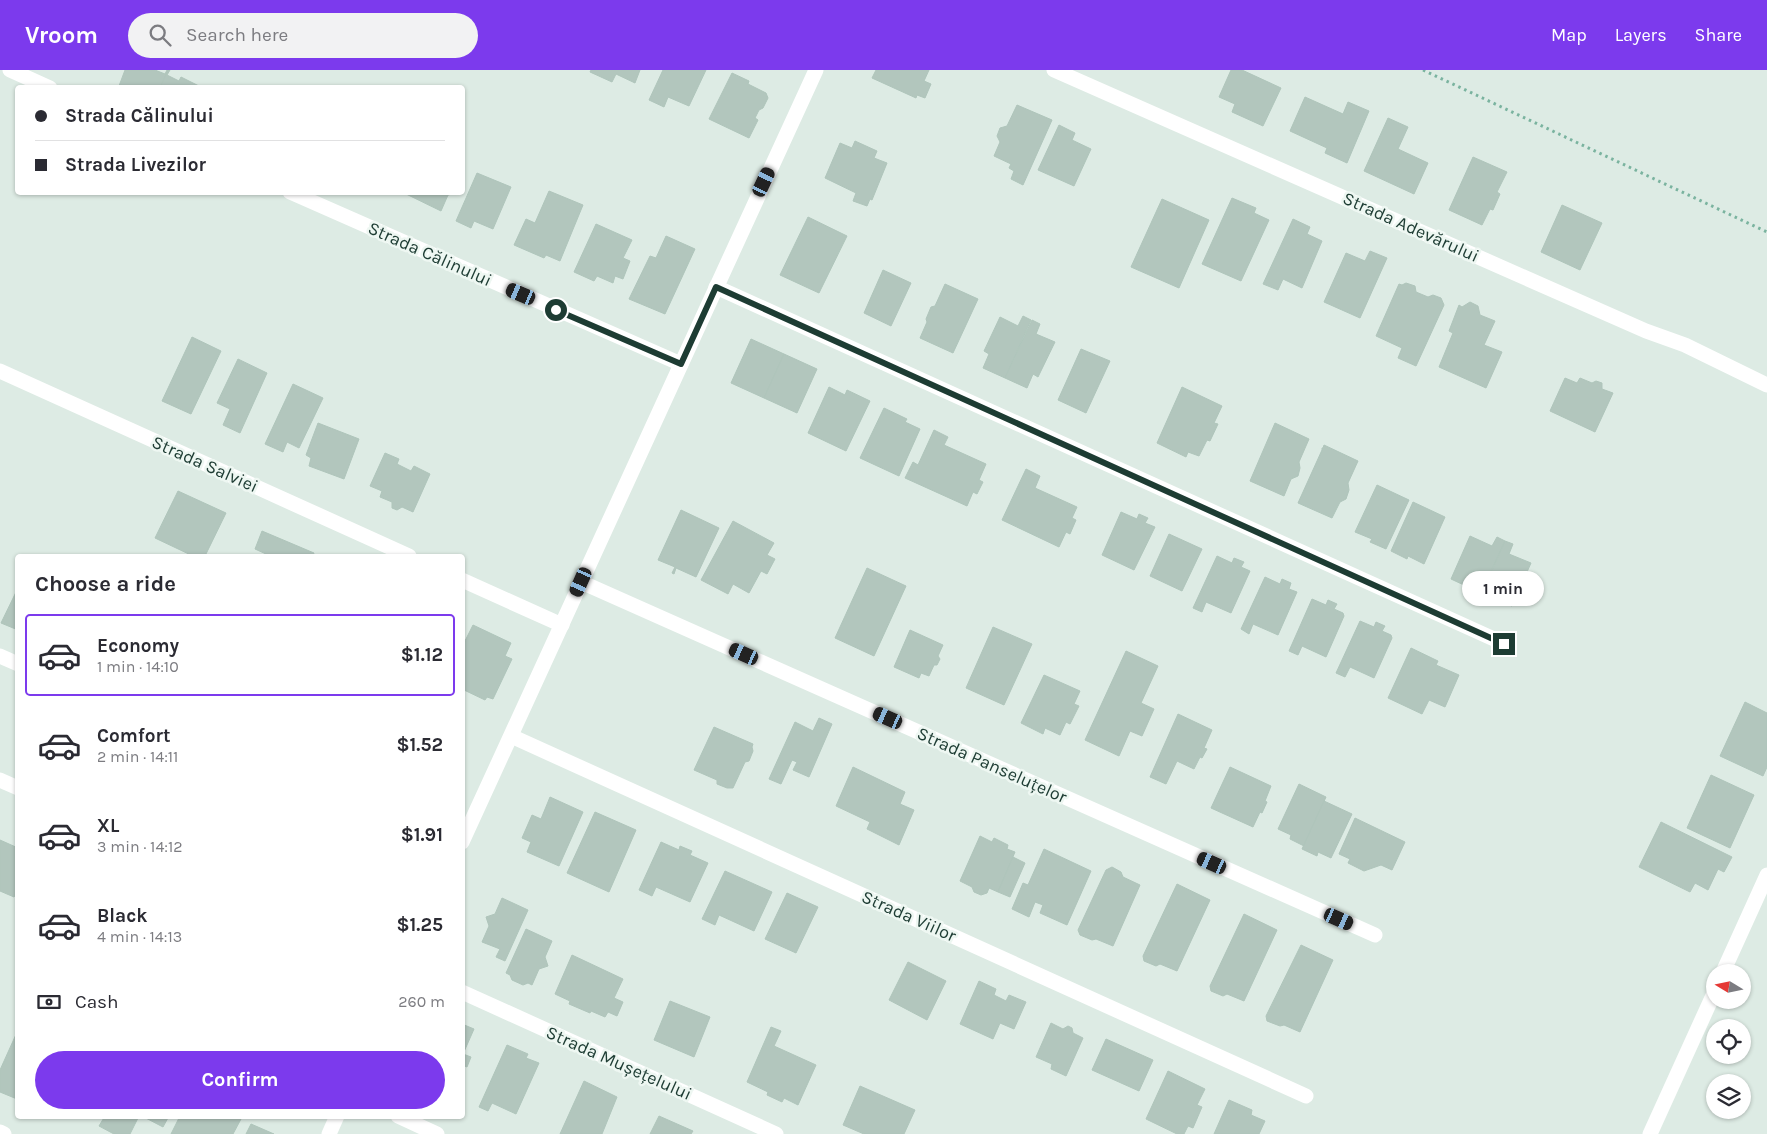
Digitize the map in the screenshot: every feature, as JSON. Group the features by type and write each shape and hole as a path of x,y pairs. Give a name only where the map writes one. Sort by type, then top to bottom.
{"street":[{"path":"10,70 43,85"},
{"path":"465,836 816,70"},
{"name":"Strada Adevărului","path":"1054,70 1646,331 1685,345 1767,384"},
{"name":"Strada Călinului","path":"297,195 681,364"},
{"path":"716,287 1504,644"},
{"name":"Strada Salviei","path":"0,371 405,554"},
{"path":"465,581 562,625"},
{"name":"Strada Panseluțelor","path":"581,582 1375,935"},
{"path":"0,656 15,663"},
{"name":"Strada Viilor","path":"512,736 1306,1096"},
{"path":"0,780 15,787"},
{"path":"1727,964 1767,875"},
{"name":"Strada Mușețelului","path":"465,993 776,1134"},
{"path":"1650,1134 1707,1009"},
{"path":"329,1134 336,1119"},
{"path":"404,1119 437,1134"},
{"path":"0,1132 4,1134"}],"path":[{"path":"1423,70 1767,232"}],"building":[{"path":"125,70 155,70 165,74 168,70 161,85 119,85"},
{"path":"168,70 170,70 167,75 179,81 181,77 197,85 161,85"},
{"path":"591,70 640,70 635,83 616,74 612,82 590,72"},
{"path":"663,70 706,70 689,106 668,97 664,107 649,100"},
{"path":"876,70 929,70 924,81 931,84 925,98 917,95 916,98 872,78"},
{"path":"1231,70 1242,70 1281,88 1263,126 1232,112 1235,104 1219,97"},
{"path":"732,73 749,81 748,84 766,93 768,98 755,118 758,120 749,138 709,119"},
{"path":"1305,97 1343,114 1348,102 1369,111 1347,163 1325,153 1327,148 1290,131"},
{"path":"1017,105 1052,120 1023,185 1011,179 1014,171 1009,168 1011,164 994,156 1000,142 997,136 1000,128 1007,126"},
{"path":"1388,118 1408,127 1398,149 1428,163 1414,194 1364,171"},
{"path":"1059,125 1075,133 1072,140 1091,149 1074,186 1038,170"},
{"path":"855,141 877,151 874,158 887,163 872,200 870,199 867,206 853,201 856,193 825,178 840,143 852,148"},
{"path":"1473,157 1507,172 1497,192 1500,194 1493,210 1490,209 1482,225 1449,210"},
{"path":"477,173 511,187 493,229 474,221 471,228 456,221"},
{"path":"549,191 583,205 560,261 546,255 544,258 514,245 526,219 535,223"},
{"path":"408,195 448,195 441,211"},
{"path":"1232,198 1256,208 1254,213 1269,220 1241,281 1202,264"},
{"path":"1162,199 1209,220 1179,288 1131,267"},
{"path":"1562,205 1602,223 1580,270 1541,252"},
{"path":"808,217 847,236 819,293 780,275"},
{"path":"1293,219 1310,227 1307,234 1322,241 1302,288 1283,279 1278,290 1263,284"},
{"path":"596,224 632,240 623,258 630,261 623,279 615,276 613,283 597,276 594,281 574,272"},
{"path":"666,236 695,249 665,314 629,299 650,256 656,258"},
{"path":"1370,251 1387,258 1360,318 1324,302 1346,253 1365,261"},
{"path":"883,270 911,283 891,326 864,313"},
{"path":"1406,283 1415,286 1416,292 1428,297 1433,295 1441,298 1444,305 1416,366 1398,358 1402,348 1376,336 1399,284"},
{"path":"945,284 978,299 953,353 920,338 931,307 935,306"},
{"path":"1470,302 1478,306 1480,315 1495,321 1484,345 1502,352 1486,388 1439,367 1453,333 1449,331 1459,305 1462,307"},
{"path":"1023,316 1031,320 1005,378 983,368 989,354 984,351 1000,317 1018,326"},
{"path":"1032,320 1040,324 1036,334 1055,342 1038,377 1033,374 1027,388 1005,378"},
{"path":"192,337 221,351 191,414 162,401"},
{"path":"751,339 784,354 764,398 731,383"},
{"path":"1081,349 1110,361 1086,413 1058,400"},
{"path":"784,354 817,369 797,413 764,398"},
{"path":"238,359 267,373 240,433 223,425 230,409 217,403"},
{"path":"1565,378 1577,383 1580,378 1592,383 1596,381 1602,383 1602,389 1613,393 1595,432 1550,411"},
{"path":"293,384 323,398 299,448 287,442 283,452 265,444"},
{"path":"829,387 845,395 847,390 870,401 846,451 808,433"},
{"path":"1182,387 1222,406 1214,423 1218,424 1210,441 1207,440 1199,456 1188,452 1186,457 1157,443"},
{"path":"884,408 907,419 905,422 920,429 899,476 860,458"},
{"path":"318,423 359,439 344,479 309,466 311,458 306,455"},
{"path":"1275,423 1309,439 1299,462 1298,476 1291,479 1284,496 1250,481"},
{"path":"934,430 948,437 944,445 986,464 979,480 983,482 977,494 973,492 967,506 905,478 913,462 918,465"},
{"path":"1324,445 1358,461 1348,483 1349,490 1346,499 1340,502 1332,518 1298,503"},
{"path":"385,453 399,459 397,464 411,471 414,466 430,474 413,512 402,507 397,510 392,508 392,502 380,497 382,491 370,486"},
{"path":"1026,469 1040,476 1035,488 1077,507 1072,518 1076,520 1070,534 1066,532 1059,547 1002,520"},
{"path":"1377,485 1409,500 1386,549 1370,542 1372,539 1355,532"},
{"path":"178,491 226,513 206,554 189,554 155,538"},
{"path":"1413,502 1445,517 1424,564 1408,556 1407,559 1391,551"},
{"path":"681,510 719,528 696,577 676,568 674,574 672,573 675,567 658,560"},
{"path":"1121,512 1137,519 1139,514 1148,518 1145,523 1155,527 1134,570 1102,555"},
{"path":"733,521 774,543 767,555 775,559 767,574 761,571 749,593 733,584 728,594 701,580"},
{"path":"262,531 314,553 266,554 255,549"},
{"path":"1169,534 1202,549 1182,591 1150,576"},
{"path":"1470,536 1492,546 1497,537 1505,541 1481,593 1451,579"},
{"path":"1505,541 1513,544 1509,554 1531,563 1512,606 1482,593"},
{"path":"1217,556 1232,563 1234,558 1244,562 1241,567 1250,571 1231,613 1206,602 1202,612 1193,608"},
{"path":"867,568 906,586 874,656 835,638"},
{"path":"1265,577 1280,584 1282,579 1291,583 1289,589 1297,592 1278,635 1253,624 1249,634 1241,629"},
{"path":"15,594 15,629 1,623"},
{"path":"1312,599 1326,605 1328,600 1337,604 1334,609 1343,613 1344,616 1326,657 1302,646 1298,655 1289,651"},
{"path":"1360,621 1374,627 1376,622 1385,626 1382,631 1391,635 1392,638 1374,678 1350,667 1345,677 1336,673"},
{"path":"473,625 511,643 505,656 512,659 493,699 487,697 485,700 465,690 465,641"},
{"path":"993,627 1032,644 1004,705 966,688"},
{"path":"910,630 943,645 938,656 940,659 937,665 934,665 929,676 921,673 919,678 894,667"},
{"path":"1411,648 1438,661 1436,665 1459,675 1445,707 1429,700 1422,714 1388,698"},
{"path":"1126,651 1158,666 1141,703 1154,709 1142,736 1130,731 1119,756 1085,740"},
{"path":"1044,675 1080,691 1074,704 1079,706 1070,724 1066,722 1060,735 1045,728 1043,734 1021,723"},
{"path":"1745,702 1767,713 1767,767 1763,776 1720,756"},
{"path":"1178,714 1212,730 1204,748 1207,749 1202,758 1200,757 1194,769 1177,761 1166,784 1150,777"},
{"path":"819,718 832,724 809,777 793,770 797,762 792,760 781,784 769,779 795,722 813,731"},
{"path":"714,727 753,744 753,751 749,761 745,762 733,788 717,784 717,780 694,770"},
{"path":"853,767 905,792 900,804 914,810 899,845 867,829 870,822 836,806"},
{"path":"1230,767 1271,786 1265,801 1267,802 1253,827 1211,808"},
{"path":"1711,775 1754,795 1730,848 1687,828"},
{"path":"1299,784 1326,797 1304,846 1290,839 1291,835 1278,829"},
{"path":"550,797 583,812 559,866 527,852 531,842 522,838 532,815 541,819"},
{"path":"1324,801 1352,814 1331,858 1318,852 1317,856 1302,849"},
{"path":"595,812 636,830 609,892 567,873"},
{"path":"1355,818 1405,842 1392,870 1381,865 1364,871 1348,863 1350,859 1339,854"},
{"path":"1661,822 1732,857 1724,872 1718,869 1708,890 1695,883 1690,892 1639,867"},
{"path":"980,836 992,842 994,838 1008,845 1007,849 1015,852 998,892 989,888 987,893 981,895 974,892 972,887 960,881"},
{"path":"0,840 15,847 15,896 14,897 0,891"},
{"path":"661,842 679,850 680,846 692,851 690,855 708,863 690,902 656,887 652,896 639,890"},
{"path":"1044,849 1091,871 1067,925 1040,913 1043,905 1035,902 1029,917 1012,909 1023,883 1028,885"},
{"path":"1013,857 1025,863 1010,897 998,892"},
{"path":"1112,867 1121,872 1123,877 1140,885 1113,946 1080,935 1078,930 1106,870"},
{"path":"725,871 772,892 754,931 719,915 715,925 702,919"},
{"path":"1177,884 1210,900 1177,971 1160,964 1156,966 1144,961 1143,956"},
{"path":"787,893 818,907 796,953 765,939"},
{"path":"502,898 528,910 505,961 496,957 500,949 482,942 489,926 486,917 495,914"},
{"path":"1244,914 1277,930 1244,1001 1227,994 1223,996 1211,991 1210,986"},
{"path":"526,929 552,941 545,957 548,966 539,969 532,985 528,983 523,985 512,980 510,975 506,973"},
{"path":"1301,945 1333,960 1300,1032 1284,1025 1280,1026 1267,1021 1266,1016"},
{"path":"572,955 623,979 614,998 623,1002 617,1016 608,1012 605,1017 591,1011 590,1013 569,1004 570,1001 555,994"},
{"path":"908,962 946,981 927,1020 889,1000"},
{"path":"979,981 996,989 994,995 1006,1001 1009,995 1026,1002 1014,1029 1000,1023 993,1039 960,1024"},
{"path":"670,1001 710,1017 694,1057 654,1040"},
{"path":"1051,1023 1063,1029 1068,1026 1072,1028 1073,1033 1083,1038 1066,1076 1051,1069 1052,1064 1036,1057"},
{"path":"465,1025 474,1029 465,1049"},
{"path":"771,1027 781,1031 774,1046 816,1065 798,1105 784,1098 782,1102 767,1095 768,1092 747,1082"},
{"path":"15,1037 15,1098 0,1092 0,1070"},
{"path":"1106,1039 1153,1060 1139,1091 1092,1070"},
{"path":"507,1045 528,1054 526,1058 539,1063 516,1114 492,1103 488,1111 479,1107"},
{"path":"465,1055 471,1057 467,1067 465,1066"},
{"path":"1168,1071 1205,1089 1197,1105 1202,1107 1193,1128 1188,1126 1184,1134 1177,1134 1146,1119"},
{"path":"584,1081 617,1097 602,1134 560,1134"},
{"path":"860,1086 915,1110 904,1134 864,1134 843,1125"},
{"path":"1229,1100 1252,1110 1251,1115 1265,1121 1259,1134 1214,1134"},
{"path":"659,1116 693,1131 691,1134 650,1134"},
{"path":"103,1119 138,1119 130,1134 114,1134 99,1126"},
{"path":"148,1119 167,1119 163,1127"},
{"path":"178,1119 241,1119 233,1134 171,1134"},
{"path":"251,1124 274,1134 246,1134"}],"route":[{"path":"556,310 681,364 716,287 1504,644"}]}
